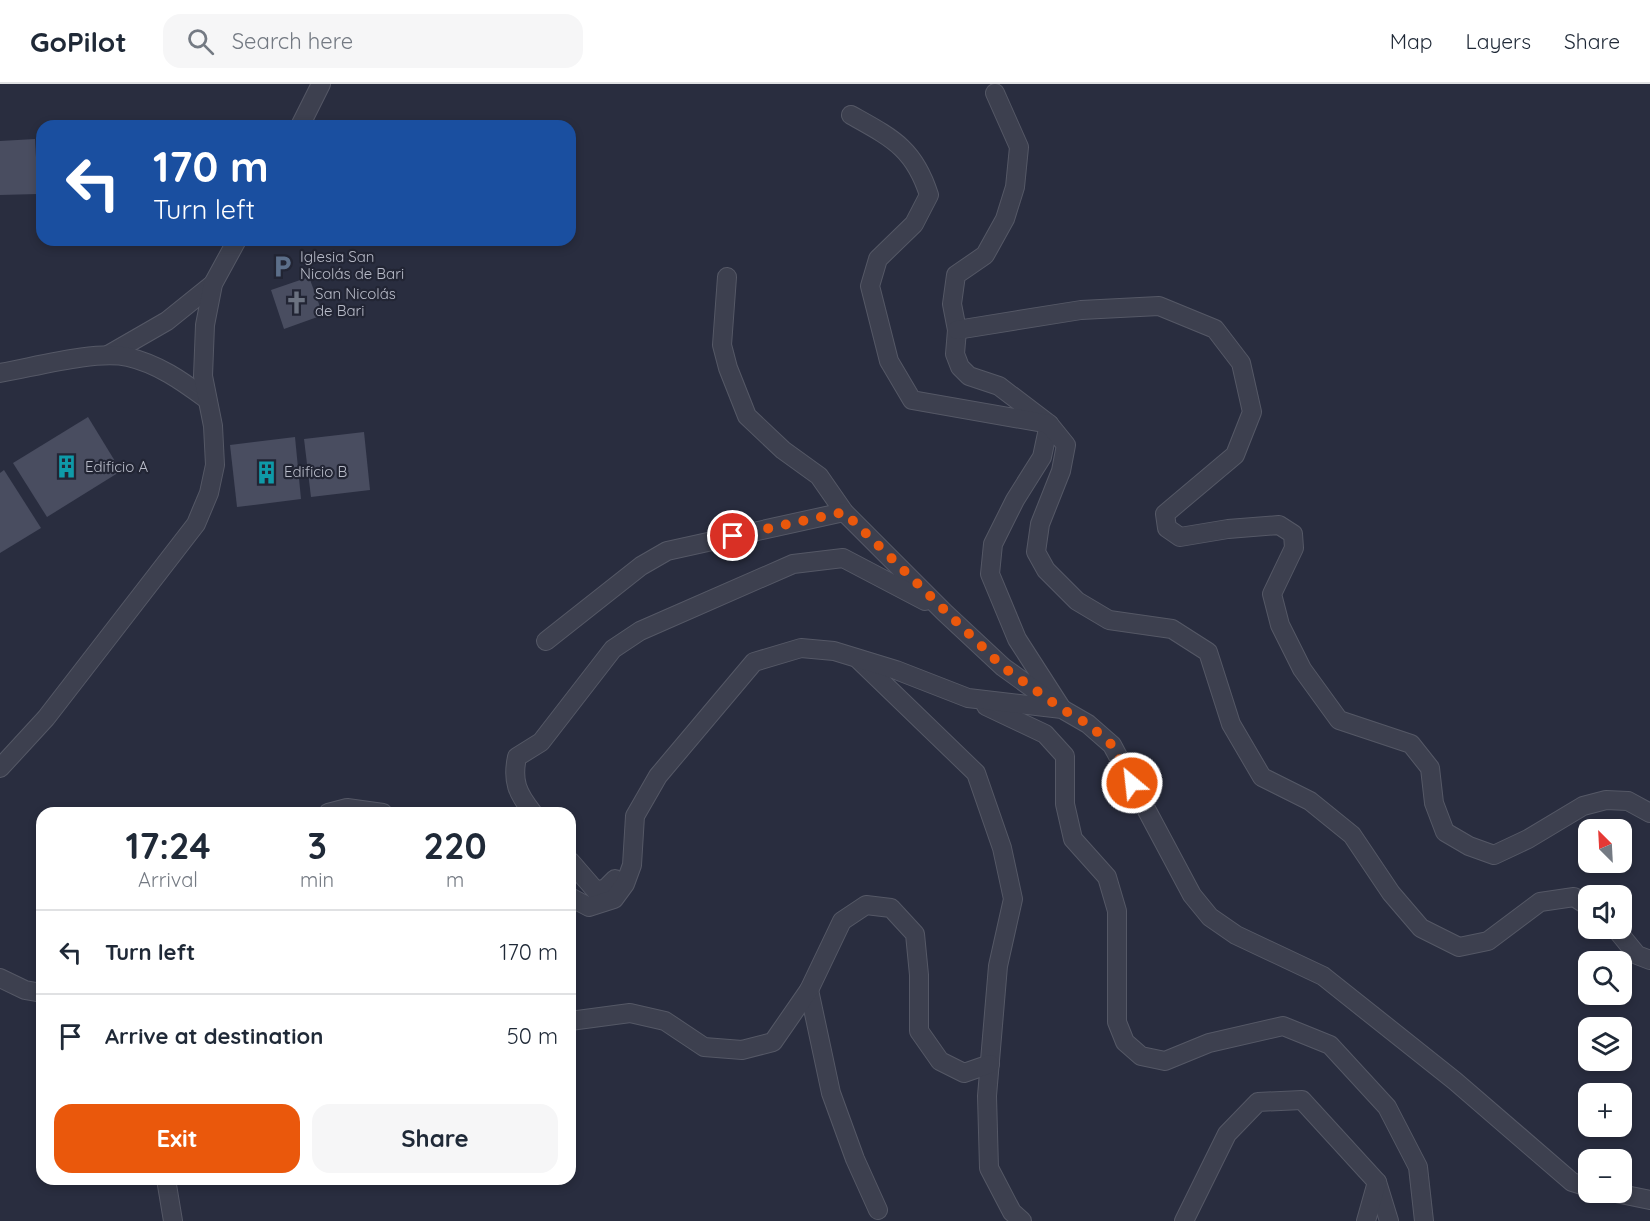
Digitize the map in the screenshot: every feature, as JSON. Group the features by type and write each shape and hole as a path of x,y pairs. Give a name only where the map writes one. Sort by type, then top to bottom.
{"street":[{"path":"303,120 321,84"},
{"path":"995,93 1019,147 1015,187 1005,219 985,255 956,275 952,304 957,330 954,354 960,367 969,376 999,386 1049,424 1066,445 1060,471 1040,524 1036,552 1046,570 1077,601 1109,620 1172,628 1208,652 1231,724 1262,777 1310,801 1352,835 1391,893 1421,928 1459,947 1488,941 1540,902 1574,897 1578,900"},
{"path":"851,115 899,143 922,174 929,195 914,224 878,260 870,286 889,361 912,400 1049,424"},
{"path":"0,768 46,718 196,524 209,493 215,465 213,426 206,398 202,352 213,284 234,246"},
{"path":"727,277 722,345 728,368 747,416 783,450 819,476 844,512 944,612 1003,667 1062,709 1088,724 1112,745 1192,895 1210,917 1236,935 1323,976 1455,1081 1572,1182 1578,1184"},
{"path":"108,355 167,321 213,284"},
{"path":"957,330 1081,310 1159,306 1215,328 1241,363 1252,412 1236,455 1165,514 1167,528 1180,537 1228,529 1279,525 1293,534 1292,554 1272,594 1280,625 1302,669 1339,720 1411,744 1430,768 1434,803 1445,832 1469,846 1494,855 1528,839 1583,806 1606,800 1628,801 1650,813"},
{"path":"0,373 108,355 129,358 172,374 206,398"},
{"path":"1049,424 1042,457 1015,500 993,544 990,574 1017,639 1062,709"},
{"path":"546,641 641,566 667,551 844,512"},
{"path":"528,807 522,799 513,775 517,757 541,741 614,649 640,631 793,564 843,558 944,612"},
{"path":"576,900 589,907 614,899 625,884 632,865 635,816 658,776 754,663 801,648 834,651 968,698 1045,734 1065,756 1065,804 1073,839 1107,877 1117,910 1117,1023 1125,1042 1141,1056 1165,1061 1209,1043 1283,1026 1330,1045 1387,1107 1418,1167 1424,1221"},
{"path":"857,658 976,773 1002,848 1013,899 998,966 987,1096 989,1168 1012,1212 1022,1221"},
{"path":"968,698 1062,709"},
{"path":"576,868 596,891 606,888 615,879"},
{"path":"576,1019 630,1013 665,1021 704,1047 742,1050 773,1042 809,990 842,921 866,905 891,908 915,934 919,975 919,1031 940,1061 964,1072 990,1064"},
{"path":"1625,939 1637,955 1650,960"},
{"path":"0,978 25,990 36,992"},
{"path":"809,990 831,1093 855,1159 878,1210"},
{"path":"1184,1221 1227,1134 1258,1102 1302,1100 1377,1182 1389,1221"},
{"path":"1366,1221 1377,1182"},
{"path":"167,1185 173,1221"},
{"path":"1632,1196 1650,1200"}],"building":[{"path":"35,139 36,194 0,195 0,141"},
{"name":"San Nicolás de Bari","path":"309,277 323,315 284,329 271,290"},
{"name":"Edificio A","path":"88,417 121,471 47,517 13,463"},
{"path":"364,432 370,490 311,497 304,439"},
{"name":"Edificio B","path":"295,437 301,499 237,507 230,445"},
{"path":"4,470 41,528 0,553 0,473"}],"place":[{"name":"Iglesia San Nicolás de Bari","path":"282,266"},
{"name":"San Nicolás de Bari","path":"297,303"},
{"name":"Edificio A","path":"67,467"},
{"name":"Edificio B","path":"266,472"}],"route":[{"path":"733,536 844,512 944,612 1003,667 1062,709 1088,724 1112,745 1132,783"}]}
